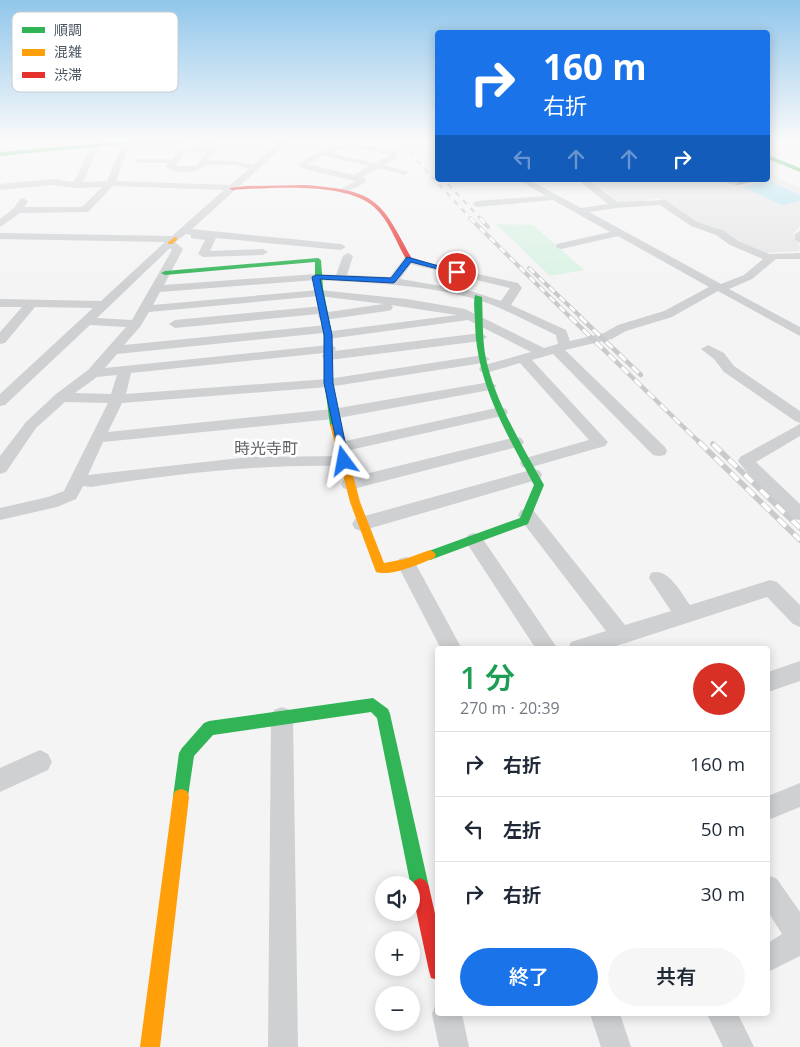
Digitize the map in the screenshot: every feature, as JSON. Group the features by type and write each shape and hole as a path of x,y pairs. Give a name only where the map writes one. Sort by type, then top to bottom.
{"main road":[{"path":"264,189 344,191 374,202 409,259"},
{"path":"165,273 318,260 316,277 328,332 328,383 333,414 349,484 361,524 380,569 406,564 524,522 539,486 490,386 484,364 481,337 475,319 478,296"},
{"path":"150,1047 187,753 209,728 373,705 383,714 435,957"}],"street":[{"path":"0,224 18,210 30,189"},
{"path":"18,210 85,210 105,189"},
{"path":"0,402 231,189"},
{"path":"344,191 348,189"},
{"path":"539,189 800,332"},
{"path":"594,189 616,205"},
{"path":"477,204 555,198"},
{"path":"581,212 616,205 662,202 694,224 720,233 734,243 770,258"},
{"path":"561,246 620,233"},
{"path":"800,234 800,240"},
{"path":"0,236 211,238 203,254 263,252"},
{"path":"177,237 290,243 345,251 341,277"},
{"path":"0,468 31,425 62,397 93,373 136,324 178,249 177,237"},
{"path":"62,397 117,399 328,383 524,359 554,349 608,336 622,328 668,314 695,297 719,287 734,284 748,276 773,256 800,256"},
{"path":"393,281 409,259 418,263 514,285 516,288 504,306"},
{"path":"157,289 316,277 393,281 478,296 504,306 562,333 554,349"},
{"path":"145,309 319,293 407,303 461,312 554,349 659,451"},
{"path":"0,303 105,305"},
{"path":"175,324 324,313 407,303"},
{"path":"0,340 31,304"},
{"path":"170,344 175,324 176,306"},
{"path":"115,350 475,319"},
{"path":"88,321 136,324"},
{"path":"12,326 28,326"},
{"path":"93,373 481,337"},
{"path":"708,349 718,356 729,369 800,418"},
{"path":"361,524 531,469 600,442 524,359"},
{"path":"0,514 51,503 70,495 117,399 125,371"},
{"path":"98,438 333,414 490,386"},
{"path":"78,480 92,481 199,465 302,459 343,454 502,412"},
{"path":"800,428 746,461 758,475 800,514"},
{"path":"349,484 516,442"},
{"path":"527,515 621,635"},
{"path":"474,540 546,646"},
{"path":"406,564 450,646"},
{"path":"658,578 686,615"},
{"path":"587,646 770,588 800,618"},
{"path":"770,681 800,671"},
{"path":"282,718 283,1047"},
{"path":"0,780 40,762"},
{"path":"770,807 800,795"},
{"path":"770,891 800,938 770,957"},
{"path":"447,1016 454,1047"},
{"path":"606,1016 616,1047"},
{"path":"723,1016 739,1047"}],"shaded area":[{"path":"601,189 800,189 800,226 793,234 800,247 799,251 762,253 696,223 659,198 622,204"}],"green space":[{"path":"496,224 533,225 584,270 550,276"}],"water":[{"path":"747,189 787,189 800,195 800,201 782,205"}],"railway":[{"path":"443,189 471,219"},
{"path":"452,189 481,219"},
{"path":"480,218 488,227"},
{"path":"471,219 571,318"},
{"path":"529,268 582,318"},
{"path":"570,317 700,443"},
{"path":"580,317 641,375"},
{"path":"699,442 800,540"},
{"path":"713,444 800,528"}],"traffic: fast":[{"path":"165,273 318,260 319,288 328,335 328,379 335,425"},
{"path":"430,555 524,521 539,485 498,408 486,376 480,344 478,297"},
{"path":"181,797 187,753 209,728 373,705 383,714 418,876"}],"traffic: slow":[{"path":"170,243 175,239"},
{"path":"335,425 355,502 380,569 406,564 430,555"},
{"path":"150,1047 181,797"}],"traffic: jam":[{"path":"326,189 363,197 375,204 394,230 409,259"},
{"path":"420,887 435,957"}],"district":[{"name":"時光寺町","path":"266,448"}],"route":[{"path":"344,461 328,383 328,335 316,277 393,281 409,259 418,263 457,272"}]}
